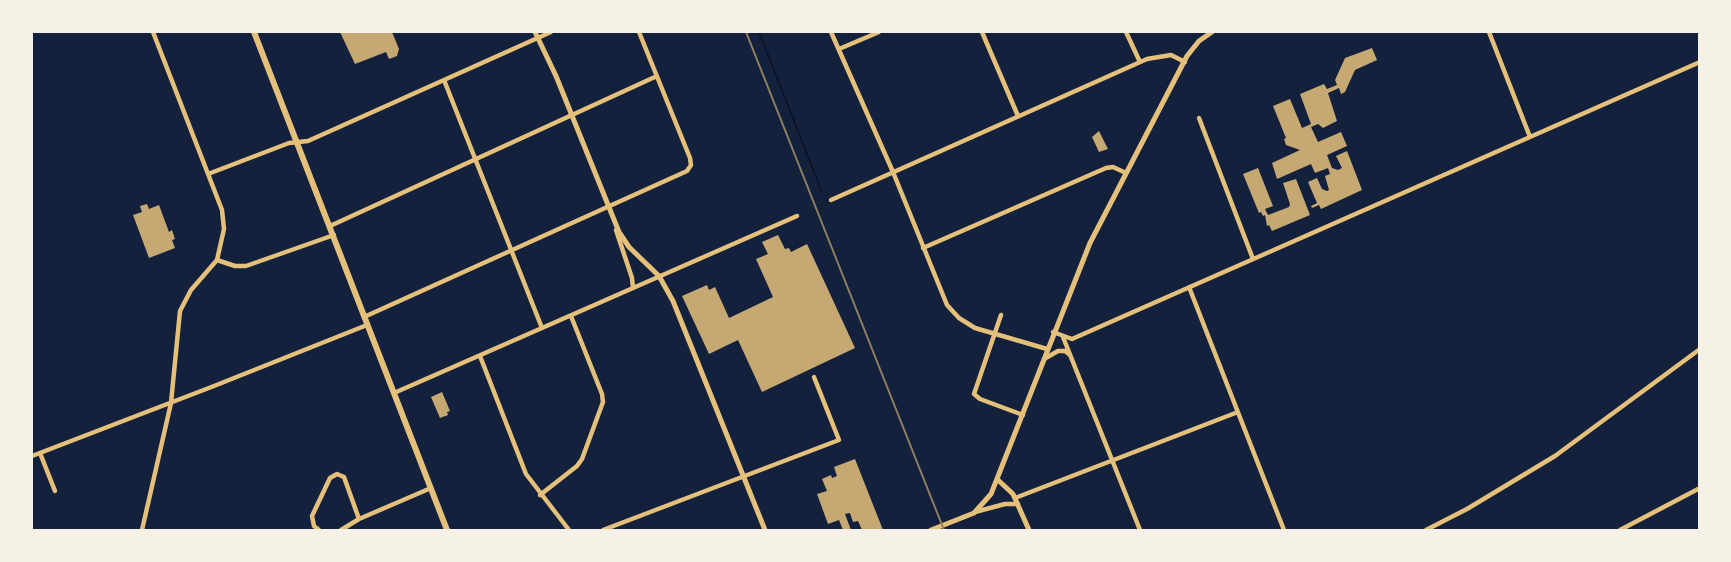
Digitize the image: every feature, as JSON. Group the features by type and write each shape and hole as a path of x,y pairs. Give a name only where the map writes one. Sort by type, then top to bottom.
{"main road":[{"path":"254,32 447,530"},
{"path":"931,530 974,513 988,499 998,480 1084,254 1185,62 1196,45 1212,32"},
{"path":"536,34 615,226 625,242 659,276 677,310 765,530"},
{"path":"998,480 1017,501 1029,530"}],"street":[{"path":"142,530 171,402 180,311 191,290 216,260 223,242 224,224 222,210 153,32"},
{"path":"208,174 297,141 308,141 444,80 536,34 551,32"},
{"path":"364,317 682,174 691,165 639,32"},
{"path":"831,32 950,309 966,323 1047,349"},
{"path":"839,50 879,32"},
{"path":"982,32 1018,116"},
{"path":"1126,32 1140,62"},
{"path":"1489,32 1530,137"},
{"path":"831,200 1140,62 1175,55 1185,62"},
{"path":"1053,332 1072,339 1699,62"},
{"path":"330,226 657,76"},
{"path":"444,80 542,328"},
{"path":"1199,118 1253,259"},
{"path":"923,248 1106,168 1114,167 1126,173"},
{"path":"393,393 797,216"},
{"path":"615,226 633,288"},
{"path":"216,260 235,266 246,266 334,235"},
{"path":"1189,287 1284,530"},
{"path":"1001,315 974,394 980,399 1023,415"},
{"path":"540,495 582,459 603,402 571,316"},
{"path":"32,456 367,325"},
{"path":"1063,337 1140,530"},
{"path":"1426,530 1467,509 1555,456 1699,349"},
{"path":"1044,359 1059,351 1070,355"},
{"path":"480,356 522,466 540,495 569,530"},
{"path":"603,530 839,440 814,377"},
{"path":"974,513 1017,501 1112,460 1238,412"},
{"path":"40,453 55,491"},
{"path":"319,530 314,526 312,516 335,474 344,477 359,519"},
{"path":"341,530 359,519 431,488"},
{"path":"1619,530 1699,488"}],"building":[{"path":"340,32 392,32 399,49 397,56 389,59 386,52 355,64"},
{"path":"1372,48 1377,60 1355,70 1345,92 1341,94 1339,88 1328,93 1337,121 1323,128 1318,124 1311,127 1318,142 1341,132 1347,146 1327,155 1332,168 1338,170 1342,168 1336,156 1347,151 1362,190 1321,209 1319,205 1312,208 1311,206 1317,203 1308,182 1317,178 1322,189 1329,190 1325,176 1330,174 1328,168 1315,173 1311,164 1277,179 1272,163 1300,150 1286,145 1286,138 1273,106 1290,99 1302,128 1311,124 1300,94 1324,84 1327,89 1337,85 1335,80 1345,58"},
{"path":"1099,131 1108,149 1099,152 1092,137"},
{"path":"1258,168 1273,206 1265,209 1268,215 1289,207 1283,183 1296,179 1310,215 1272,231 1269,225 1267,226 1265,215 1259,213 1243,174"},
{"path":"147,204 149,209 159,205 169,232 172,230 175,239 172,240 175,248 149,258 133,215 142,212 140,206"},
{"path":"778,235 785,249 789,248 791,252 807,244 855,348 762,392 738,340 709,354 682,296 707,285 709,290 715,287 729,318 773,297 756,259 768,254 762,242"},
{"path":"442,392 450,411 447,412 448,415 440,418 431,397"},
{"path":"855,459 883,530 862,530 858,521 853,522 850,513 845,514 851,530 843,530 839,520 828,524 817,494 827,491 822,479 831,475 832,478 837,476 834,467"}],"waterway":[{"path":"759,32 822,192"}],"railway":[{"path":"746,32 944,530"}]}
